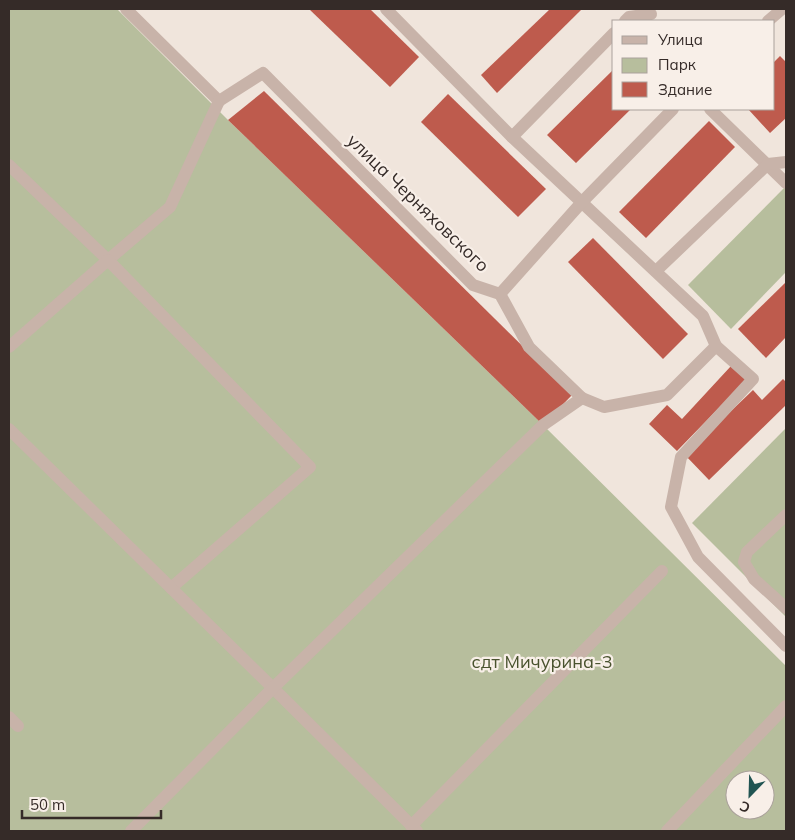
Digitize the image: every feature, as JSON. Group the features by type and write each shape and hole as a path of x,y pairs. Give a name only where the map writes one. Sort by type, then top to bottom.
{"street":[{"path":"9,347 170,207 219,101 126,9"},
{"path":"386,9 512,137 703,316 716,346 753,379 680,457 671,507 698,557 786,646"},
{"path":"769,20 782,9"},
{"path":"626,20 629,17 654,15"},
{"path":"512,137 612,35"},
{"name":"улица Черняховского","path":"219,101 263,73 473,285 500,294"},
{"path":"672,110 582,202 500,294 529,347 582,398 604,407 667,395 716,346"},
{"path":"711,110 786,183"},
{"path":"656,271 768,164 786,162"},
{"path":"9,165 108,260 310,467 170,588"},
{"path":"131,831 273,688 543,425 582,398"},
{"path":"9,428 414,829 662,571"},
{"path":"786,515 747,552 744,562 754,579 786,608"},
{"path":"667,831 786,706"}],"green space":[{"name":"сдт Мичурина-3","path":"9,9 117,9 228,120 543,425 786,666 786,831 9,831"},
{"path":"785,187 786,272 731,329 688,285"},
{"path":"786,428 786,617 692,523"}],"building":[{"path":"309,9 370,9 419,57 390,87"},
{"path":"550,9 582,9 497,93 481,75"},
{"path":"780,56 786,62 786,118 770,133 749,110 775,110 775,61"},
{"path":"612,71 612,110 630,110 576,163 547,135"},
{"path":"264,91 572,395 543,425 228,120"},
{"path":"448,94 546,189 518,217 421,122"},
{"path":"709,121 735,147 646,238 619,212"},
{"path":"593,238 688,334 663,359 568,262"},
{"path":"786,282 786,337 766,358 738,329"},
{"path":"731,366 746,380 677,451 649,424 667,405 682,419"},
{"path":"783,379 786,382 786,405 709,480 685,455 753,390 762,400"}]}
